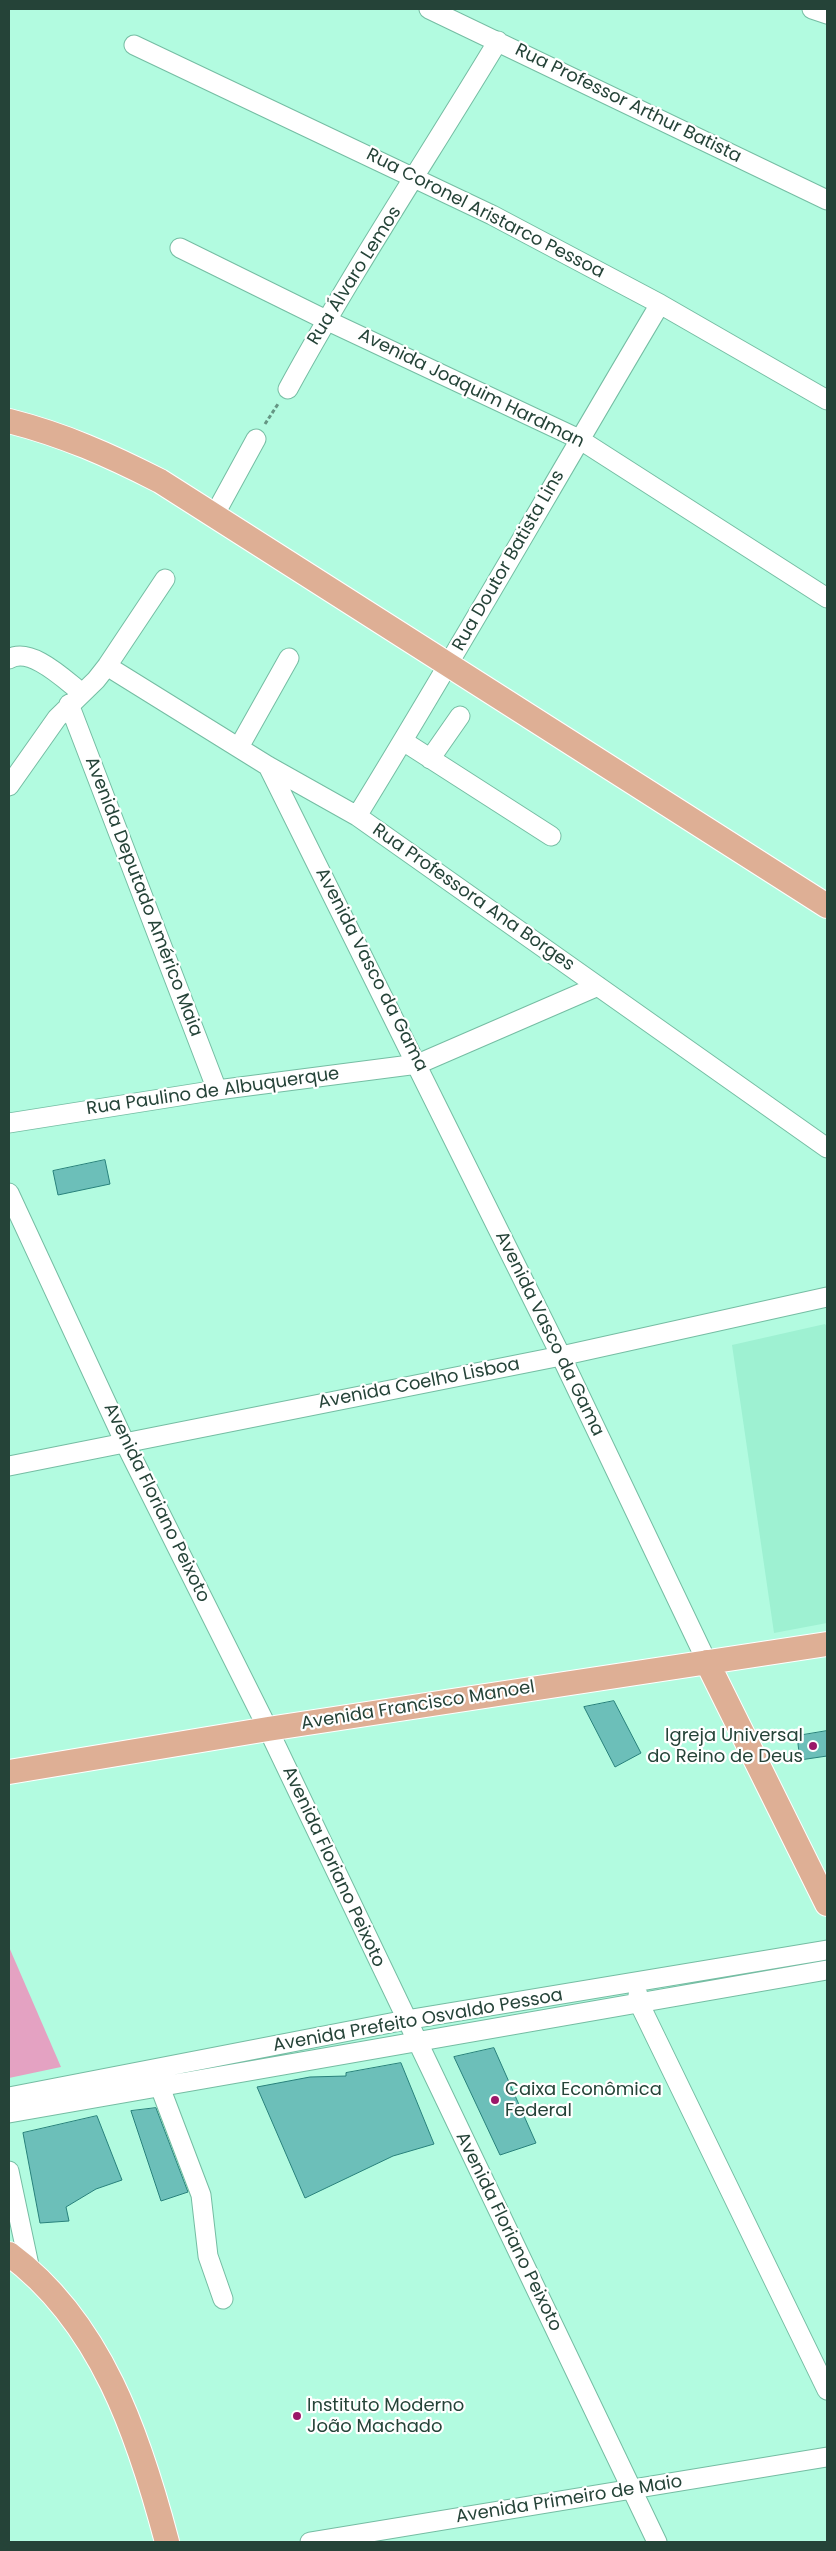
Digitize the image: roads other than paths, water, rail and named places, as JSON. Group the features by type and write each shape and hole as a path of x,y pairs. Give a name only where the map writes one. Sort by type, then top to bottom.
{"main road":[{"path":"9,421 42,429 97,449 160,481 215,514 827,906"},
{"name":"Avenida Francisco Manoel","path":"9,1772 268,1729 827,1644"},
{"name":"Avenida Vasco da Gama","path":"707,1662 827,1904"},
{"path":"9,2254 49,2287 83,2331 127,2417 142,2457 167,2542"}],"street":[{"name":"Rua Professor Arthur Batista","path":"429,9 827,200"},
{"path":"812,9 827,14"},
{"name":"Rua Álvaro Lemos","path":"288,389 326,320 416,178 498,41"},
{"name":"Rua Coronel Aristarco Pessoa","path":"134,45 416,178 660,304 827,400"},
{"name":"Avenida Joaquim Hardman","path":"180,248 326,320 579,439 827,598"},
{"name":"Rua Doutor Batista Lins","path":"357,816 450,664 579,439 660,304"},
{"path":"215,514 256,439"},
{"path":"9,786 43,737 76,698 107,666 165,579"},
{"path":"9,659 30,656 56,672 76,698"},
{"path":"239,747 289,658"},
{"name":"Rua Professora Ana Borges","path":"107,666 268,766 357,816 827,1148"},
{"name":"Avenida Deputado Américo Maia","path":"76,698 217,1090"},
{"path":"430,758 460,716"},
{"path":"403,741 551,836"},
{"name":"Avenida Vasco da Gama","path":"268,766 418,1064 561,1356 707,1662"},
{"name":"Rua Paulino de Albuquerque","path":"9,1123 217,1090 418,1064 598,986"},
{"name":"Avenida Floriano Peixoto","path":"9,1193 125,1442 268,1729 657,2542"},
{"name":"Avenida Coelho Lisboa","path":"9,1466 561,1356 827,1297"},
{"name":"Avenida Prefeito Osvaldo Pessoa","path":"9,2097 406,2020 635,1984 827,1950"},
{"name":"Avenida Prefeito Osvaldo Pessoa","path":"9,2113 342,2055 417,2040 640,2004 827,1970"},
{"path":"635,1984 640,2004 827,2390"},
{"path":"337,2034 342,2055"},
{"path":"160,2087 201,2195 208,2256 223,2300"},
{"path":"9,2171 30,2270"},
{"name":"Avenida Primeiro de Maio","path":"310,2542 827,2457"}],"place":[{"name":"Igreja Universal do Reino de Deus","path":"813,1746"},
{"name":"Caixa Econômica Federal","path":"495,2100"},
{"name":"Instituto Moderno João Machado","path":"297,2416"}]}
